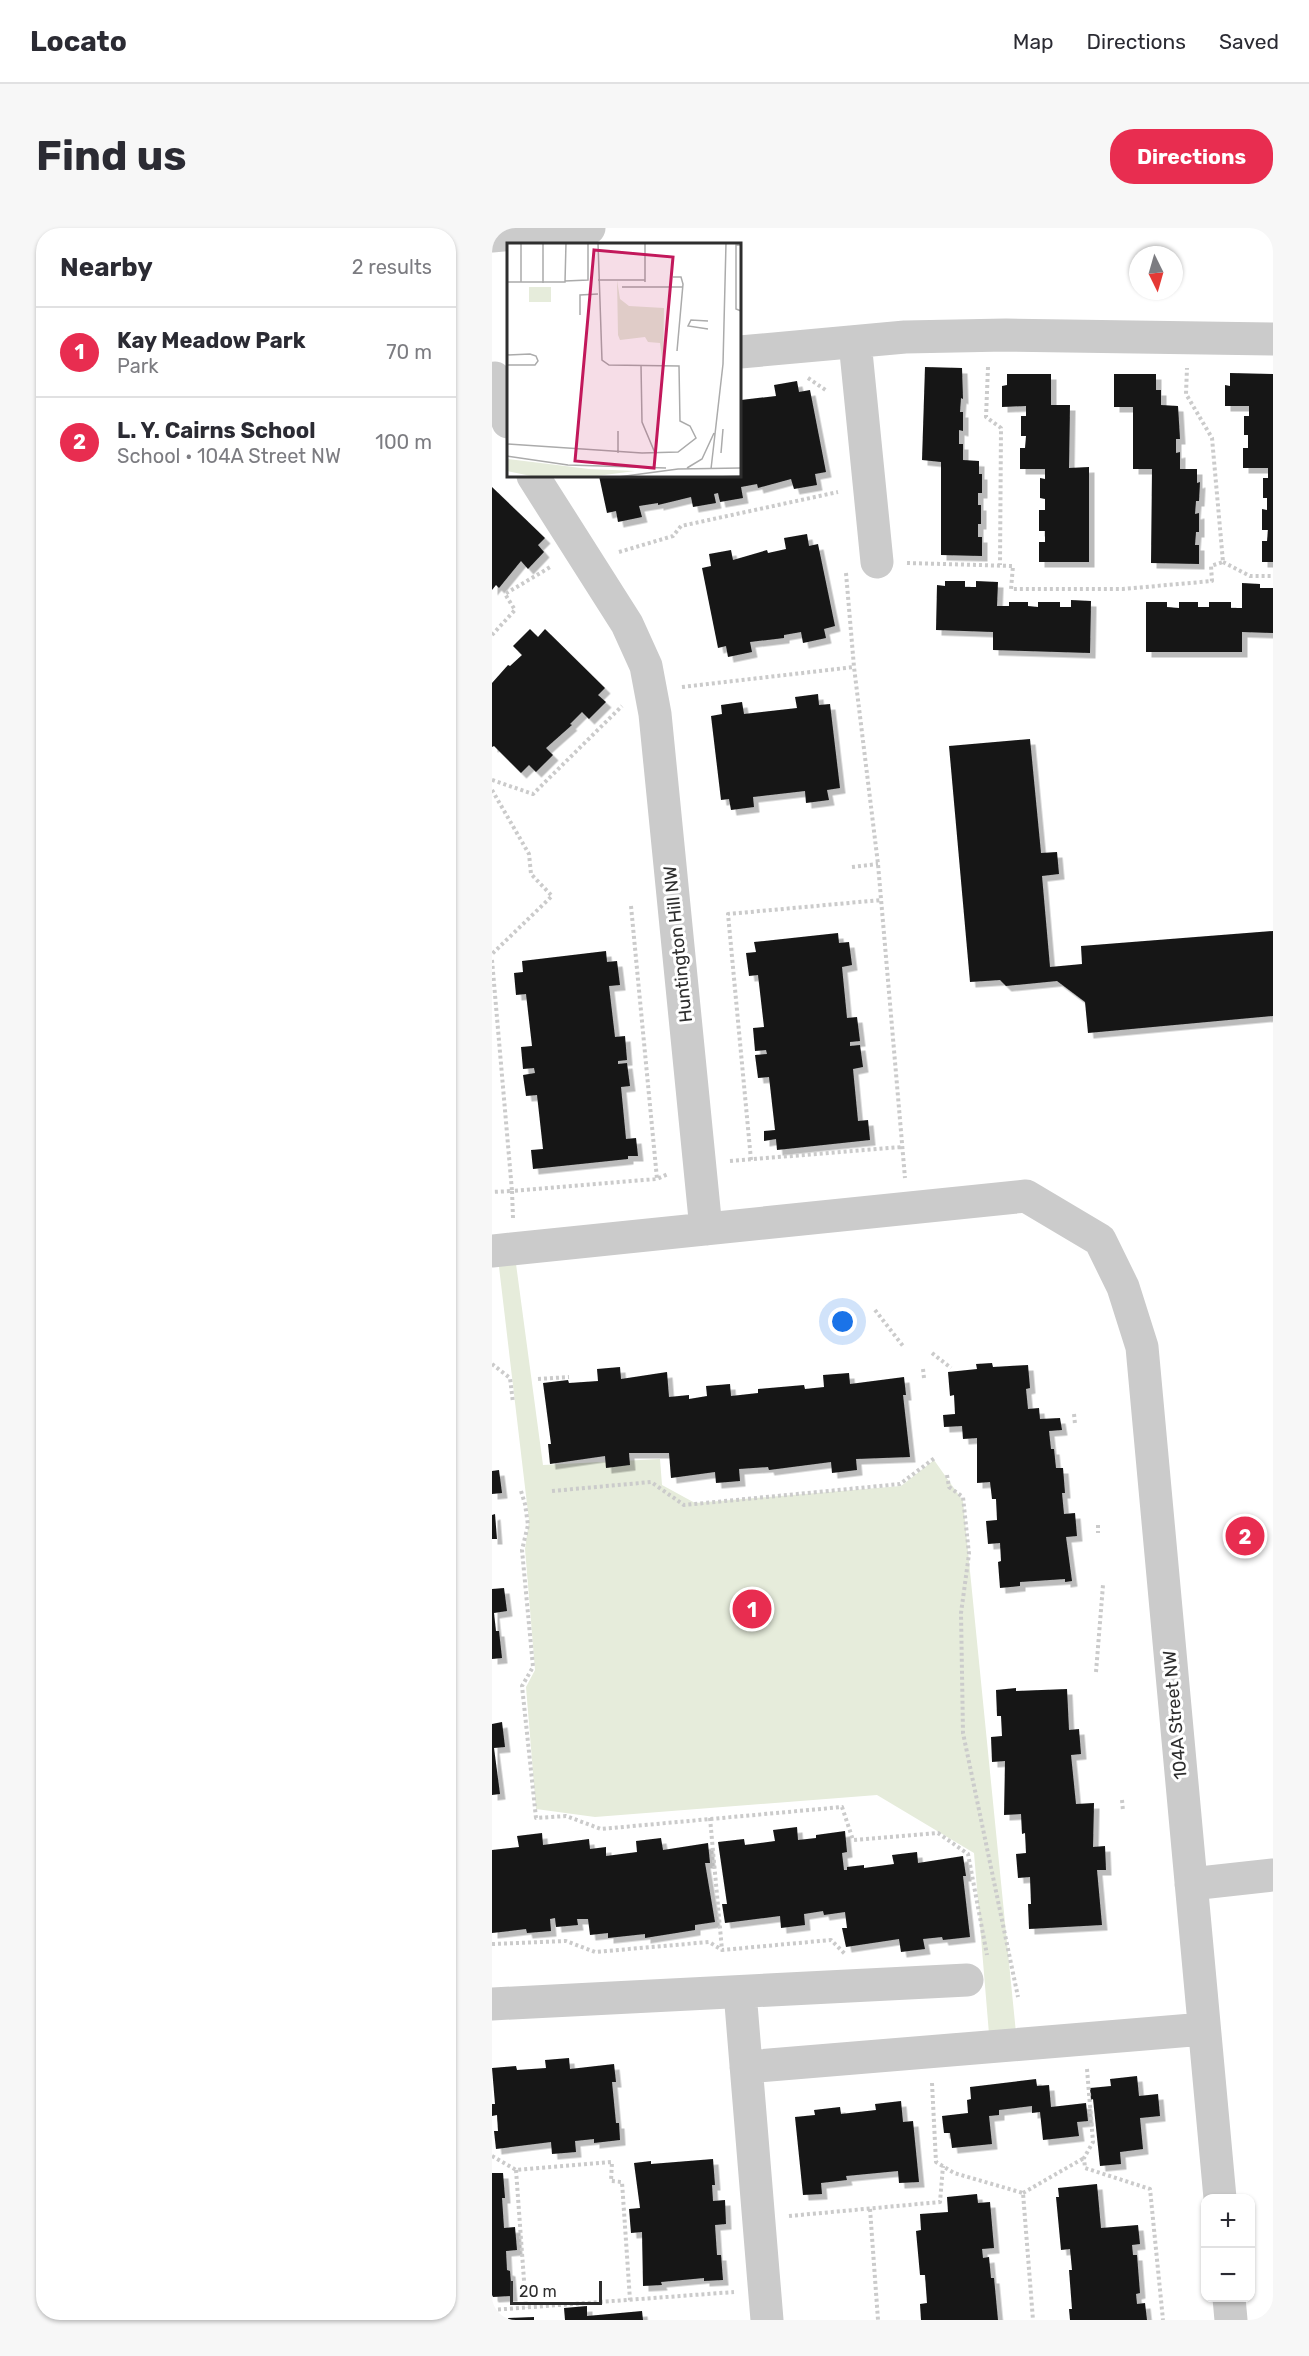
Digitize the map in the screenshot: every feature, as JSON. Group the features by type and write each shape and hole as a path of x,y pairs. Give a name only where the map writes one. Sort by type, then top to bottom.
{"street":[{"path":"492,236 589,228"},
{"path":"741,352 905,337 989,335 1273,339"},
{"path":"855,342 877,562"},
{"path":"499,377 501,404 507,419"},
{"name":"Huntington Hill NW","path":"534,477 627,624 646,666 652,693 706,1229"},
{"name":"104A Street NW","path":"706,1229 1026,1196 1100,1240 1123,1287 1142,1347 1220,2194"},
{"path":"492,1251 706,1229"},
{"path":"1191,1884 1273,1875"},
{"path":"492,2004 740,1992 976,1962"},
{"path":"740,1992 766,2305"},
{"path":"746,2067 1204,2030"},
{"path":"1229,2302 1231,2320"}],"path":[{"path":"989,335 986,417 1002,428 1000,565"},
{"path":"1189,339 1186,393 1212,438 1223,562"},
{"path":"783,348 785,363 829,392"},
{"path":"837,480 840,503"},
{"path":"492,635 515,610 505,594 561,561 587,561 673,536 681,526 839,491"},
{"path":"492,1192 657,1179 700,1162 902,1147 878,864 854,667 845,562"},
{"path":"877,562 1013,566 1011,589 1112,589 1212,581 1210,566 1223,562 1250,576 1273,576"},
{"path":"492,780 532,794 622,706 639,704 652,693 673,688 854,667"},
{"path":"492,790 529,854 531,874 552,896 492,954"},
{"path":"852,867 878,864"},
{"path":"751,1160 728,914 881,900"},
{"path":"631,906 657,1179"},
{"path":"492,960 512,1191"},
{"path":"875,1310 903,1346"},
{"path":"932,1353 951,1368"},
{"path":"492,1364 510,1378 513,1403"},
{"path":"923,1369 924,1378"},
{"path":"538,1379 569,1377"},
{"path":"1074,1414 1075,1424"},
{"path":"552,1491 651,1482 684,1504 900,1484 936,1457"},
{"path":"947,1475 949,1486 963,1497 969,1554 961,1613 963,1733 1018,1997"},
{"path":"521,1491 528,1525 522,1550 533,1667 522,1686 536,1818 566,1816 601,1829 842,1807 853,1840 938,1833 968,1854 986,1948 976,1962"},
{"path":"1098,1525 1098,1533"},
{"path":"1096,1672 1103,1585"},
{"path":"1122,1800 1123,1811"},
{"path":"710,1818 722,1950"},
{"path":"492,1944 566,1941 595,1952 709,1942 722,1950 831,1940 847,1957"},
{"path":"976,1962 986,1948"},
{"path":"1084,2038 1093,2142 1084,2158 1084,2168 1150,2189 1162,2320"},
{"path":"931,2051 936,2162 954,2173 1023,2193 1084,2158"},
{"path":"492,2156 516,2170 612,2162 611,2181 622,2182 630,2300"},
{"path":"759,2219 940,2202 943,2166"},
{"path":"516,2170 526,2308"},
{"path":"1023,2193 1033,2320"},
{"path":"870,2209 878,2320"},
{"path":"492,2310 630,2300 766,2305"}],"green space":[{"path":"514,1249 543,1465 660,1459 662,1485 695,1503 901,1486 934,1460 963,1501 1017,2043 990,2046 974,1853 877,1795 595,1817 536,1809 526,1687 535,1670 525,1549 529,1521 497,1250"}],"building":[{"path":"925,367 962,368 963,399 961,398 960,412 963,412 963,431 959,430 959,444 963,444 963,460 979,461 979,474 982,474 982,493 978,493 978,505 981,505 981,524 978,524 978,537 982,537 982,556 941,555 941,462 922,460"},
{"path":"1230,373 1273,374 1273,562 1262,562 1262,541 1267,541 1268,530 1262,530 1262,509 1267,510 1267,498 1263,498 1263,478 1268,478 1268,468 1243,468 1243,448 1248,448 1248,435 1244,435 1244,416 1249,416 1249,406 1225,406 1225,385 1230,386"},
{"path":"1007,374 1051,374 1051,405 1070,405 1069,468 1089,467 1089,562 1039,562 1039,542 1045,542 1045,531 1039,531 1039,510 1045,510 1045,499 1040,498 1040,478 1045,479 1045,469 1020,469 1020,448 1025,448 1026,436 1021,436 1021,416 1026,416 1026,406 1002,407 1002,386 1007,385"},
{"path":"1114,374 1156,374 1156,390 1161,390 1161,405 1178,406 1180,439 1176,439 1176,453 1180,452 1180,469 1197,469 1197,483 1200,482 1199,501 1196,501 1195,514 1199,513 1199,532 1196,532 1195,545 1199,545 1199,564 1151,563 1152,469 1133,469 1133,407 1114,407"},
{"path":"797,381 799,392 810,390 826,472 815,474 817,485 794,489 791,479 758,488 757,484 741,487 743,498 720,502 718,493 714,494 716,503 693,507 691,497 658,505 658,503 639,506 642,517 618,522 616,511 607,513 599,477 741,477 741,400 776,396 774,385"},
{"path":"492,487 545,538 538,545 544,552 528,569 521,561 499,588 496,585 492,590"},
{"path":"807,534 809,546 818,544 835,626 824,629 826,638 803,643 801,632 784,635 784,638 750,642 752,652 728,657 726,646 718,648 702,568 711,566 709,554 731,550 733,560 767,550 768,553 786,549 784,538"},
{"path":"945,581 965,581 965,587 976,587 976,581 998,582 997,606 1009,606 1009,602 1028,602 1028,606 1038,607 1038,602 1060,602 1060,607 1071,607 1071,600 1091,601 1090,653 993,650 993,632 936,630 937,585 945,586"},
{"path":"1242,583 1260,584 1260,588 1273,588 1273,633 1242,632 1242,652 1146,652 1146,602 1167,602 1167,607 1179,608 1179,602 1198,602 1198,607 1209,607 1209,602 1231,602 1231,608 1242,608"},
{"path":"530,629 538,637 545,629 605,688 598,695 606,702 589,719 582,712 570,724 572,725 546,748 553,755 536,772 529,765 521,773 494,746 492,747 492,683 508,665 510,666 522,655 513,646"},
{"path":"818,694 819,705 830,704 840,788 827,790 829,800 806,803 805,791 753,797 754,807 731,810 729,799 721,800 711,716 722,714 721,705 742,702 744,714 797,708 795,697"},
{"path":"1030,739 1041,853 1057,852 1059,874 1042,876 1050,967 1082,964 1081,946 1273,931 1273,1016 1088,1033 1085,1002 1057,981 1006,986 1000,980 970,982 949,746"},
{"path":"838,933 839,943 849,942 852,965 842,967 847,1018 857,1017 860,1041 850,1042 850,1046 860,1045 863,1067 853,1069 858,1121 868,1120 870,1140 777,1150 776,1139 764,1141 764,1131 775,1130 769,1077 758,1078 755,1055 767,1054 766,1050 755,1051 753,1028 764,1027 758,975 749,976 746,953 756,952 754,942"},
{"path":"606,951 607,962 617,961 620,985 609,986 615,1037 625,1036 627,1060 618,1061 618,1064 627,1063 630,1086 621,1087 626,1139 636,1138 638,1156 533,1169 531,1150 543,1149 537,1095 526,1096 523,1075 535,1073 534,1068 523,1069 521,1047 532,1046 526,994 516,995 514,973 523,972 522,961"},
{"path":"992,1363 993,1367 1028,1365 1030,1388 1026,1389 1028,1409 1039,1408 1040,1419 1060,1418 1062,1430 1049,1431 1056,1468 1063,1468 1064,1514 1075,1513 1077,1536 1066,1537 1072,1581 1065,1582 1065,1579 1020,1582 1020,1586 1000,1588 998,1562 1001,1561 1000,1543 988,1544 986,1521 997,1520 996,1499 992,1499 990,1482 977,1483 977,1438 963,1439 962,1426 944,1427 943,1415 955,1414 954,1395 950,1396 948,1372 977,1369 976,1364"},
{"path":"620,1367 621,1379 667,1372 669,1397 689,1395 689,1399 707,1396 706,1386 730,1384 731,1396 758,1393 758,1389 804,1385 805,1389 824,1387 823,1375 849,1373 850,1384 904,1377 906,1395 903,1395 910,1457 856,1459 857,1470 832,1473 831,1462 769,1470 768,1467 739,1469 740,1481 716,1483 715,1472 671,1478 669,1453 629,1453 630,1465 606,1468 605,1456 550,1464 548,1444 551,1444 543,1383 568,1380 569,1383 598,1381 597,1369"},
{"path":"499,1470 502,1493 492,1494 492,1471"},
{"path":"495,1514 497,1539 492,1539 492,1515"},
{"path":"504,1588 507,1611 494,1613 502,1658 492,1659 492,1589"},
{"path":"1016,1688 1016,1691 1067,1689 1069,1730 1079,1729 1081,1754 1071,1755 1076,1804 1094,1803 1093,1847 1105,1846 1106,1870 1097,1870 1102,1925 1029,1929 1030,1877 1018,1878 1016,1854 1026,1853 1021,1814 1004,1815 1005,1761 992,1762 991,1737 1002,1736 1001,1716 997,1716 996,1690"},
{"path":"502,1722 505,1747 494,1748 500,1794 492,1795 492,1724"},
{"path":"797,1827 798,1840 845,1831 847,1852 842,1853 844,1870 847,1870 847,1867 864,1865 864,1868 894,1864 892,1855 917,1852 918,1863 963,1856 970,1937 943,1940 942,1937 923,1939 925,1949 901,1952 899,1939 846,1947 842,1928 847,1928 845,1912 824,1915 823,1911 804,1914 805,1925 781,1928 780,1916 725,1923 722,1904 727,1904 718,1842 744,1839 745,1845 775,1841 773,1830"},
{"path":"542,1833 543,1845 589,1839 590,1849 606,1847 606,1856 637,1852 636,1841 661,1838 663,1850 708,1843 710,1863 705,1863 715,1922 695,1925 695,1930 645,1938 645,1934 608,1938 608,1933 590,1935 588,1919 577,1919 578,1925 556,1927 555,1918 550,1919 551,1931 527,1933 526,1929 492,1933 492,1850 519,1847 517,1836"},
{"path":"569,2058 570,2069 614,2064 616,2082 612,2082 620,2140 594,2143 594,2139 575,2141 576,2152 552,2154 551,2142 496,2149 494,2131 498,2131 497,2115 492,2116 492,2104 495,2104 492,2068 516,2066 517,2070 546,2068 545,2060"},
{"path":"1137,2076 1139,2096 1158,2094 1160,2116 1140,2118 1143,2149 1120,2152 1121,2164 1100,2166 1090,2088 1111,2086 1110,2079"},
{"path":"1036,2079 1037,2086 1049,2085 1051,2107 1086,2103 1088,2121 1077,2122 1079,2136 1043,2140 1040,2112 1032,2113 1032,2106 999,2110 999,2115 989,2116 992,2144 952,2148 950,2133 944,2133 942,2116 968,2113 967,2100 971,2099 970,2087"},
{"path":"901,2101 903,2122 913,2121 919,2182 899,2183 898,2171 846,2176 847,2180 821,2183 822,2194 803,2195 795,2117 815,2115 814,2110 840,2107 841,2114 876,2110 875,2104"},
{"path":"713,2159 715,2185 712,2185 713,2201 725,2200 726,2224 715,2225 717,2255 721,2255 723,2280 704,2281 704,2278 643,2286 642,2232 631,2233 629,2209 640,2208 634,2163 651,2161 651,2164"},
{"path":"492,2173 503,2173 504,2228 515,2227 517,2250 506,2251 512,2296 493,2297 492,2295"},
{"path":"1097,2184 1101,2228 1138,2225 1140,2244 1132,2245 1133,2255 1137,2255 1140,2293 1136,2294 1137,2304 1145,2303 1147,2320 1070,2320 1069,2309 1072,2309 1069,2270 1072,2270 1070,2249 1061,2250 1056,2197 1059,2197 1058,2188"},
{"path":"977,2194 978,2203 990,2202 994,2248 982,2249 983,2258 989,2257 991,2278 994,2278 998,2320 921,2320 920,2304 927,2303 925,2275 920,2275 916,2231 921,2230 920,2214 948,2212 947,2197"},
{"path":"587,2306 587,2316 642,2311 643,2320 565,2320 564,2308"},
{"path":"534,2317 534,2320 508,2320 508,2318"}],"place":[{"name":"L. Y. Cairns School","path":"1245,1536"},
{"name":"Kay Meadow Park","path":"752,1609"}]}
